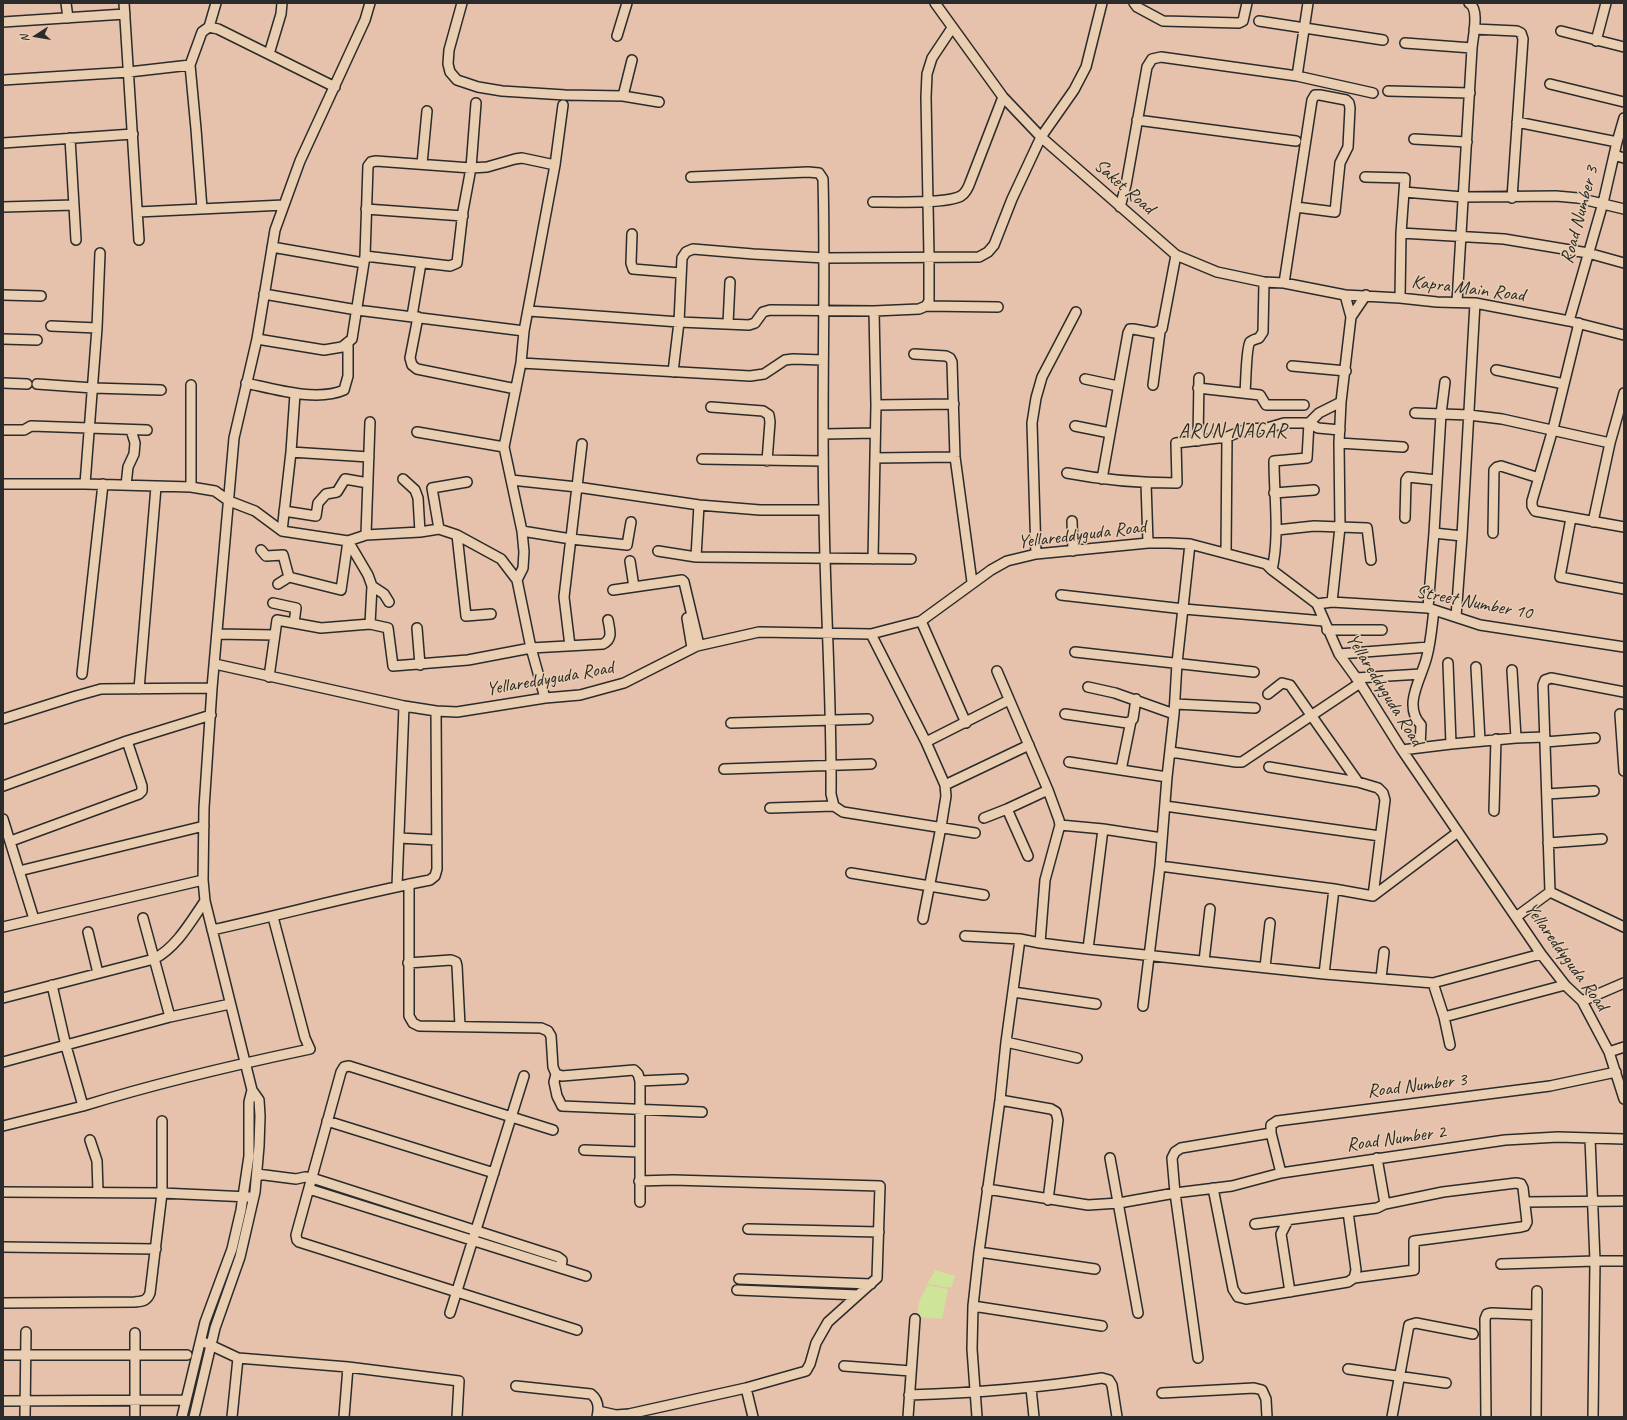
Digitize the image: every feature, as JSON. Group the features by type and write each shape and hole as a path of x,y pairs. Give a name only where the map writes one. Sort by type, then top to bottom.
{"street":[{"path":"66,3 68,18"},
{"path":"124,3 139,240"},
{"path":"202,209 190,65 202,32 209,27 216,3"},
{"path":"269,54 282,14 282,3"},
{"path":"194,1417 211,1344 219,1315 240,1256 254,1197 257,1174 260,1116 259,1100 252,1090 212,930 205,901 203,880 204,808 212,688 234,438 257,339 275,230 300,161 365,20 370,3"},
{"path":"462,3 449,50 448,64 450,72 457,80 478,87 502,91 565,95 623,96 659,102"},
{"path":"617,36 628,3"},
{"name":"Saket Road","path":"935,3 1002,97 1041,137 1176,255 1217,272 1264,282 1284,283 1349,294"},
{"path":"673,372 679,322 682,258 686,252 693,249 825,258 979,256 988,252 994,245 1012,199 1041,137 1074,90 1086,67 1102,3"},
{"path":"1134,3 1137,7 1163,21 1239,23 1243,21 1247,3"},
{"path":"1297,76 1308,3"},
{"path":"1457,302 1472,48 1476,10 1470,3"},
{"path":"1596,41 1606,3"},
{"path":"3,22 125,14"},
{"path":"1258,21 1383,40"},
{"path":"209,27 218,29 335,87"},
{"path":"926,306 929,301 926,97 927,74 932,58 952,28"},
{"path":"1474,29 1517,31 1521,33 1523,38 1512,198"},
{"path":"1562,31 1624,47"},
{"path":"1405,43 1472,48"},
{"path":"1120,207 1126,185 1147,67 1152,59 1161,57 1297,76 1373,93"},
{"path":"623,96 632,60"},
{"path":"3,80 129,72 190,65"},
{"path":"1550,84 1624,102"},
{"path":"1388,91 1470,93"},
{"path":"1284,283 1312,100 1315,95 1320,95 1346,100 1349,103 1350,108 1348,147 1340,163 1335,212 1296,207"},
{"path":"873,202 928,201 950,199 961,196 966,191 1002,97"},
{"path":"272,247 364,260 450,266 457,263 471,168 476,103"},
{"path":"517,580 523,568 524,552 522,531 504,447 521,363 524,331 529,311 555,165 563,105"},
{"path":"422,164 427,111"},
{"name":"Road Number 3","path":"1569,321 1624,118"},
{"path":"1137,120 1296,141"},
{"path":"1517,122 1617,142"},
{"path":"3,143 133,134"},
{"path":"70,138 76,240"},
{"path":"1414,139 1467,142"},
{"path":"1614,155 1624,158"},
{"path":"257,339 324,350 342,347 352,340 364,260 368,166 371,162 376,161 471,168 487,167 522,158 555,165"},
{"path":"692,177 808,172 819,173 823,179 825,258 823,461 831,794 834,806"},
{"path":"1365,177 1405,178 1401,233 1400,298"},
{"path":"1404,192 1463,197 1512,198 1556,196 1602,203 1624,209"},
{"path":"138,212 284,205"},
{"path":"3,207 74,206"},
{"path":"366,209 463,216"},
{"path":"1401,233 1504,239 1588,253 1624,263"},
{"path":"632,234 631,263 633,269 681,273"},
{"path":"84,484 93,388 100,253"},
{"path":"1153,385 1160,332 1162,329 1176,255"},
{"path":"421,263 410,358 412,365 417,369 516,389"},
{"path":"728,324 730,282"},
{"path":"1245,392 1249,343 1259,338 1263,332 1264,282"},
{"path":"264,294 357,310 524,331"},
{"path":"1332,602 1340,527 1339,443 1342,402 1352,317 1349,294"},
{"name":"Kapra Main Road","path":"1349,294 1475,303 1579,323 1624,335"},
{"path":"3,295 41,296"},
{"path":"1352,317 1366,295"},
{"path":"1456,617 1475,303"},
{"path":"529,311 679,322 749,325 755,323 763,312 770,310 874,311 919,309 926,306 998,307"},
{"path":"873,559 876,405 874,311"},
{"path":"1036,554 1032,422 1036,398 1042,377 1076,312"},
{"path":"1579,323 1553,429 1532,501 1532,506 1535,510 1624,527"},
{"path":"51,326 97,328"},
{"path":"1102,479 1129,331 1133,329 1155,333 1160,332"},
{"path":"3,339 38,340"},
{"path":"246,383 295,394 334,394 344,390 348,376 348,342"},
{"path":"914,354 946,356 950,358 952,362 955,457 975,580"},
{"path":"521,363 750,376 764,374 785,360 823,360"},
{"path":"1292,366 1346,371"},
{"path":"1496,370 1564,384"},
{"path":"1198,441 1199,378"},
{"path":"1085,379 1118,386"},
{"path":"1420,747 1421,725 1416,721 1413,711 1414,694 1429,647 1437,480 1441,414 1445,382"},
{"path":"3,383 27,384"},
{"path":"37,384 93,388 162,390"},
{"path":"191,385 191,487"},
{"path":"1198,388 1245,392 1260,395 1266,405 1304,405"},
{"path":"1593,522 1610,443 1624,392"},
{"path":"282,531 291,452 295,394"},
{"path":"1272,570 1276,553 1277,530 1274,493 1274,461 1307,458 1309,423 1319,413 1342,402"},
{"path":"876,405 954,404"},
{"path":"711,407 763,412 768,415 770,422 767,461"},
{"path":"1416,413 1469,415 1502,419 1553,429 1610,443"},
{"path":"366,536 370,422"},
{"path":"1067,473 1102,479 1146,483 1177,483 1176,443 1227,437 1247,429 1267,428 1284,423 1309,423 1318,428 1340,430"},
{"path":"3,430 24,430 30,426 147,430"},
{"path":"1075,426 1110,433"},
{"path":"126,485 128,467 134,454 135,443 131,430"},
{"path":"417,432 504,447"},
{"path":"824,434 875,433"},
{"path":"1226,553 1227,437"},
{"path":"1339,443 1403,447"},
{"path":"570,646 564,597 582,444"},
{"path":"291,452 369,457"},
{"path":"875,458 955,457"},
{"path":"702,459 823,461"},
{"path":"1492,533 1494,470 1501,466 1538,478"},
{"path":"1405,518 1406,480 1408,477 1437,480"},
{"path":"284,511 316,516 318,503 326,494 337,492 345,479 368,483"},
{"path":"403,479 415,490 418,498 420,532"},
{"path":"511,480 577,487 698,506 760,510 824,510"},
{"path":"439,529 432,488 467,482"},
{"path":"1146,483 1148,543"},
{"path":"3,484 103,484 191,487 215,491 229,501 255,511 282,531 348,541 366,536 439,529 456,535 501,559 517,580 531,648 545,698"},
{"path":"82,674 103,484"},
{"path":"139,689 156,487"},
{"path":"1274,493 1314,490"},
{"path":"696,557 698,506"},
{"path":"1571,518 1560,577 1624,589"},
{"path":"1072,521 1073,551"},
{"path":"522,531 627,546 631,522"},
{"path":"1277,530 1314,526 1367,528 1371,560"},
{"path":"1434,533 1462,536"},
{"path":"456,535 466,616 491,614"},
{"path":"278,584 290,577 341,590 348,541"},
{"path":"348,541 368,575 372,586 370,624"},
{"name":"Yellareddyguda Road","path":"215,664 404,706 436,711 457,712 545,698 580,695 624,683 696,647 759,632 828,632 872,634 921,620 991,570 1007,561 1036,554 1148,543 1190,544 1266,564 1317,604 1327,630 1339,654 1358,680 1402,750 1541,954 1565,985 1582,1001 1610,1052 1624,1099"},
{"path":"1143,1006 1160,866 1167,777 1171,752 1177,663 1190,544"},
{"path":"261,550 266,556 283,555 290,577"},
{"path":"658,551 696,557 911,559"},
{"path":"630,561 634,587"},
{"path":"613,590 682,580 684,582 689,607 686,616 696,647"},
{"path":"372,586 384,594 390,602"},
{"path":"1061,595 1184,609 1324,621"},
{"name":"Street Number 10","path":"1317,604 1332,602 1431,609 1480,625 1624,647"},
{"path":"273,603 296,608 294,623"},
{"path":"270,677 277,620 321,628 370,624 388,628 393,666 468,660 531,648 602,644 608,642 611,637 608,620"},
{"path":"921,620 966,723"},
{"path":"417,628 420,665"},
{"path":"1327,630 1382,630"},
{"path":"217,634 275,635"},
{"path":"872,634 926,742 945,785 946,796 941,827 923,919"},
{"path":"1339,654 1429,647"},
{"path":"1075,652 1254,672"},
{"path":"1448,663 1451,744"},
{"path":"1476,667 1480,741"},
{"path":"1512,670 1516,738"},
{"path":"997,671 1048,790 1059,820 1045,880 1040,943"},
{"path":"1171,752 1242,762 1312,714 1358,680 1421,674"},
{"path":"1550,892 1543,685 1546,680 1551,678 1624,692"},
{"path":"1268,694 1282,683 1290,685 1312,714 1358,782"},
{"path":"1088,687 1115,693 1174,714"},
{"path":"3,719 101,689 212,688"},
{"path":"926,742 1009,700"},
{"path":"1121,770 1136,700"},
{"path":"1175,704 1255,708"},
{"path":"397,886 404,706"},
{"path":"212,930 273,917 397,886 430,880 435,876 437,869 436,711"},
{"path":"1065,714 1127,723 1131,721"},
{"path":"1620,714 1624,771"},
{"path":"3,786 127,741 211,715"},
{"path":"731,723 868,719"},
{"path":"1402,750 1496,739 1516,738 1545,740 1594,738"},
{"path":"1494,810 1496,739"},
{"path":"8,838 139,794 142,790 142,786 127,741"},
{"path":"945,785 1029,745"},
{"path":"1069,762 1167,777"},
{"path":"724,769 871,764"},
{"path":"1269,767 1358,782 1378,788 1383,792 1385,800 1373,896"},
{"path":"984,818 1048,790"},
{"path":"1546,794 1594,791"},
{"path":"770,808 834,806 843,812 975,833"},
{"path":"1165,806 1380,836"},
{"path":"1006,809 1028,856"},
{"path":"3,819 34,919"},
{"path":"1059,820 1103,829 1162,838"},
{"path":"19,871 204,826"},
{"path":"1088,949 1103,829"},
{"path":"1160,866 1334,889 1373,896 1458,832"},
{"path":"399,838 437,840"},
{"path":"1548,843 1602,839"},
{"path":"851,873 984,895"},
{"path":"3,927 203,880"},
{"path":"409,884 409,1016 413,1023 419,1026 541,1028 548,1031 551,1036 553,1067 556,1074 554,1082 557,1096 562,1106 639,1108 702,1112"},
{"path":"1324,974 1334,889"},
{"path":"1516,917 1550,892"},
{"path":"1550,892 1624,927"},
{"path":"3,998 154,959 162,955 180,937 205,901"},
{"path":"1204,961 1210,909"},
{"path":"3,1126 245,1063 310,1049 304,1038 273,917"},
{"path":"143,918 170,1017"},
{"path":"1265,967 1270,923"},
{"path":"88,932 98,973"},
{"path":"965,936 1020,939 1088,949 1324,974 1433,983 1541,954"},
{"path":"977,1417 972,1349 973,1306 1020,939"},
{"path":"1381,978 1384,952"},
{"path":"408,963 451,960 456,962 460,1026"},
{"path":"1433,983 1444,1017 1450,1045"},
{"path":"1582,1001 1624,983"},
{"path":"52,985 66,1046 83,1106"},
{"path":"1444,1017 1565,985"},
{"path":"1013,992 1096,1004"},
{"path":"3,1062 170,1017 230,1004"},
{"path":"1006,1042 1077,1058"},
{"path":"1610,1052 1624,1047"},
{"path":"552,1130 349,1066 344,1067 341,1072 308,1189 296,1240 577,1330"},
{"path":"556,1074 562,1076 634,1070 638,1074 640,1081 640,1202"},
{"name":"Road Number 3","path":"1271,1133 1271,1125 1277,1121 1550,1086 1616,1072"},
{"path":"450,1313 524,1076"},
{"path":"640,1081 683,1079"},
{"path":"182,1417 205,1322 232,1249 243,1197 249,1156 249,1102 252,1090"},
{"path":"1000,1100 1051,1109 1056,1112 1058,1120 1048,1200"},
{"path":"3,1302 144,1301 148,1298 156,1249 162,1193 162,1121"},
{"path":"327,1121 494,1173"},
{"path":"1198,1358 1175,1193 1172,1158 1175,1152 1181,1148 1271,1133 1281,1173"},
{"name":"Road Number 2","path":"987,1189 1048,1200 1088,1205 1119,1203 1175,1193 1232,1186 1281,1173 1505,1140 1558,1137 1624,1139"},
{"path":"1590,1138 1595,1261 1593,1417"},
{"path":"90,1140 97,1161 98,1192"},
{"path":"584,1150 639,1152"},
{"path":"1110,1158 1138,1313"},
{"path":"1378,1158 1385,1204"},
{"path":"257,1174 296,1179 305,1177 312,1178 475,1235 586,1276"},
{"path":"296,1179 308,1189 475,1235"},
{"path":"516,1386 591,1394 595,1397 598,1414 616,1415 629,1414 746,1388 806,1371 810,1364 816,1343 828,1322 878,1278 880,1186 673,1180 639,1181"},
{"path":"1213,1188 1232,1289 1238,1297 1246,1299 1348,1282 1354,1278 1414,1270 1414,1242 1525,1226 1527,1222 1523,1188 1521,1184 1516,1183 1443,1192 1385,1204 1377,1208 1255,1224"},
{"path":"3,1192 162,1193 254,1197"},
{"path":"1525,1202 1624,1201"},
{"path":"1348,1212 1356,1270 1354,1278"},
{"path":"1288,1220 1281,1234 1290,1292"},
{"path":"748,1229 879,1232"},
{"path":"3,1247 156,1249"},
{"path":"979,1252 1095,1269"},
{"path":"1501,1264 1624,1261"},
{"path":"739,1279 871,1284"},
{"path":"767,1280 767,1291"},
{"path":"738,1290 858,1295"},
{"path":"1536,1417 1537,1291"},
{"path":"973,1306 1102,1326"},
{"path":"1486,1417 1487,1314 1537,1315"},
{"path":"908,1417 915,1319"},
{"path":"1392,1417 1409,1325 1412,1323 1473,1334"},
{"path":"25,1417 26,1332"},
{"path":"135,1333 135,1417"},
{"path":"201,1341 211,1344 238,1358 348,1367 459,1381 457,1417"},
{"path":"3,1355 188,1355"},
{"path":"232,1417 238,1358"},
{"path":"844,1366 911,1371"},
{"path":"344,1417 348,1367"},
{"path":"1348,1369 1446,1383"},
{"path":"909,1395 975,1393 1031,1388 1102,1378 1109,1380 1112,1385 1117,1417"},
{"path":"746,1388 753,1417"},
{"path":"1031,1388 1034,1417"},
{"path":"1162,1393 1254,1388 1262,1390 1266,1399 1267,1417"},
{"path":"3,1401 186,1400"}],"green space":[{"path":"935,1270 955,1276 951,1288 927,1284"},
{"path":"927,1285 948,1289 942,1319 917,1317 919,1302"}],"district":[{"name":"ARUN NAGAR","path":"1233,432"}]}
